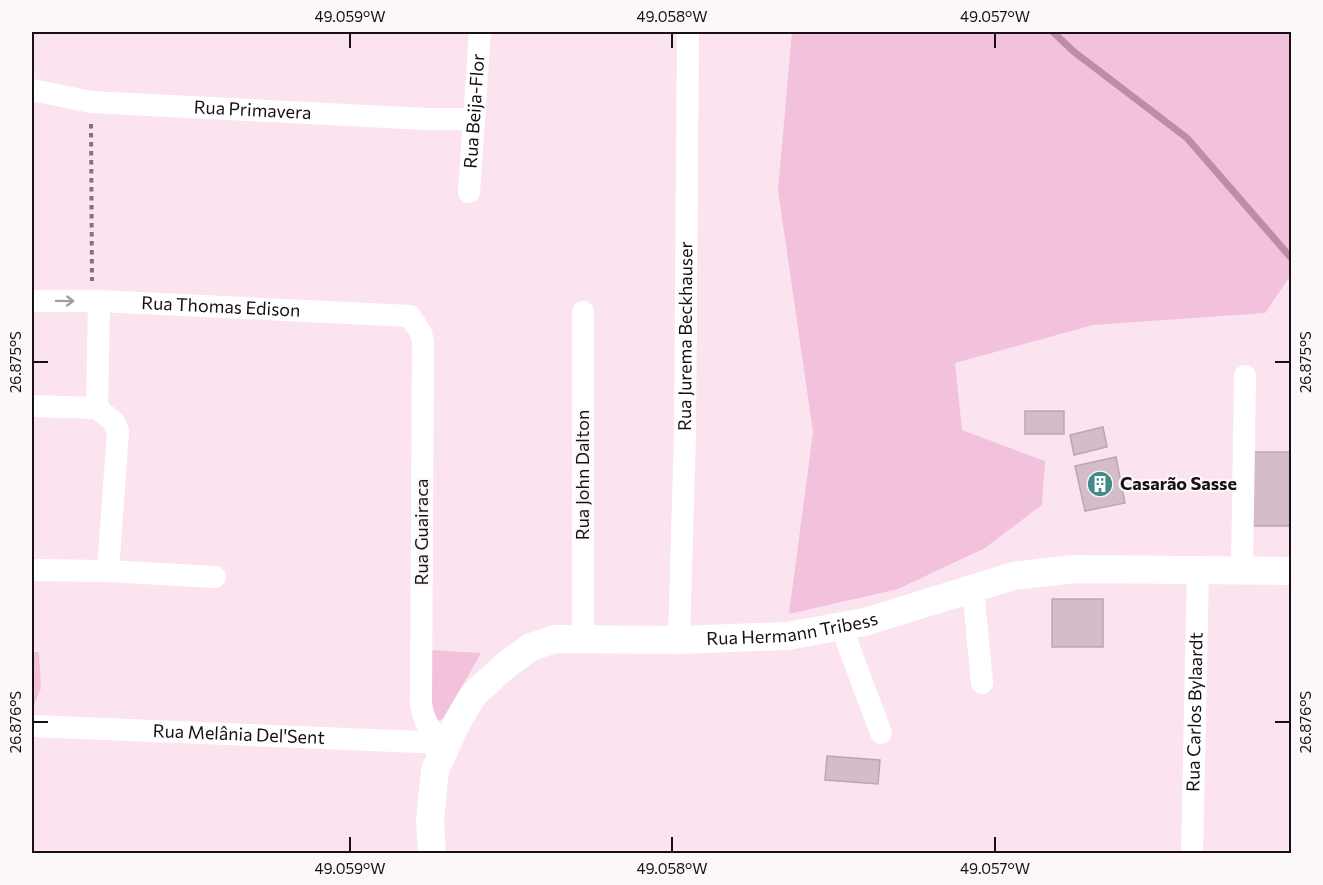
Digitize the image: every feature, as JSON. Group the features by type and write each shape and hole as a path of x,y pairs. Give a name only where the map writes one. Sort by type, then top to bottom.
{"main road":[{"name":"Rua Hermann Tribess","path":"432,854 430,820 434,780 446,743 473,695 504,666 531,647 555,639 679,640 787,636 865,622 1013,576 1074,569 1292,572"}],"street":[{"name":"Rua Beija-Flor","path":"469,192 480,32"},
{"name":"Rua Jurema Beckhauser","path":"679,640 685,432 688,32"},
{"name":"Rua Primavera","path":"32,90 71,100 91,102 426,119 474,119"},
{"name":"Rua Thomas Edison","path":"32,300 99,301 410,316"},
{"path":"97,408 99,301"},
{"name":"Rua John Dalton","path":"583,312 583,638"},
{"name":"Rua Guairaca","path":"410,316 421,333 423,342 421,704 423,719 433,734 446,743"},
{"path":"1242,570 1245,376"},
{"path":"32,406 97,408 114,422 117,431 108,571"},
{"path":"32,570 108,571 215,577"},
{"name":"Rua Carlos Bylaardt","path":"1192,854 1197,570"},
{"path":"974,588 982,683"},
{"path":"841,626 881,734"},
{"name":"Rua Melânia Del'Sent","path":"32,726 446,743"}],"path":[{"path":"91,102 92,288 99,301"}],"shaded area":[{"path":"792,32 1291,32 1291,275 1265,313 1093,325 955,363 962,430 1045,461 1042,505 985,548 898,589 789,614 813,432 778,190"},
{"path":"429,650 481,653 444,718 436,722 429,714"},
{"path":"32,652 39,652 41,688 32,710"}],"building":[{"path":"1025,411 1064,411 1064,434 1025,434"},
{"path":"1103,427 1107,447 1074,455 1070,435"},
{"path":"1251,452 1292,452 1292,526 1251,526"},
{"name":"Casarão Sasse","path":"1116,457 1125,503 1085,511 1075,466"},
{"path":"1052,599 1103,599 1103,647 1052,647"},
{"path":"827,756 880,760 878,784 825,780"}],"waterway":[{"path":"1053,32 1073,51 1187,138 1292,259"}],"place":[{"name":"Casarão Sasse","path":"1100,484"}]}
